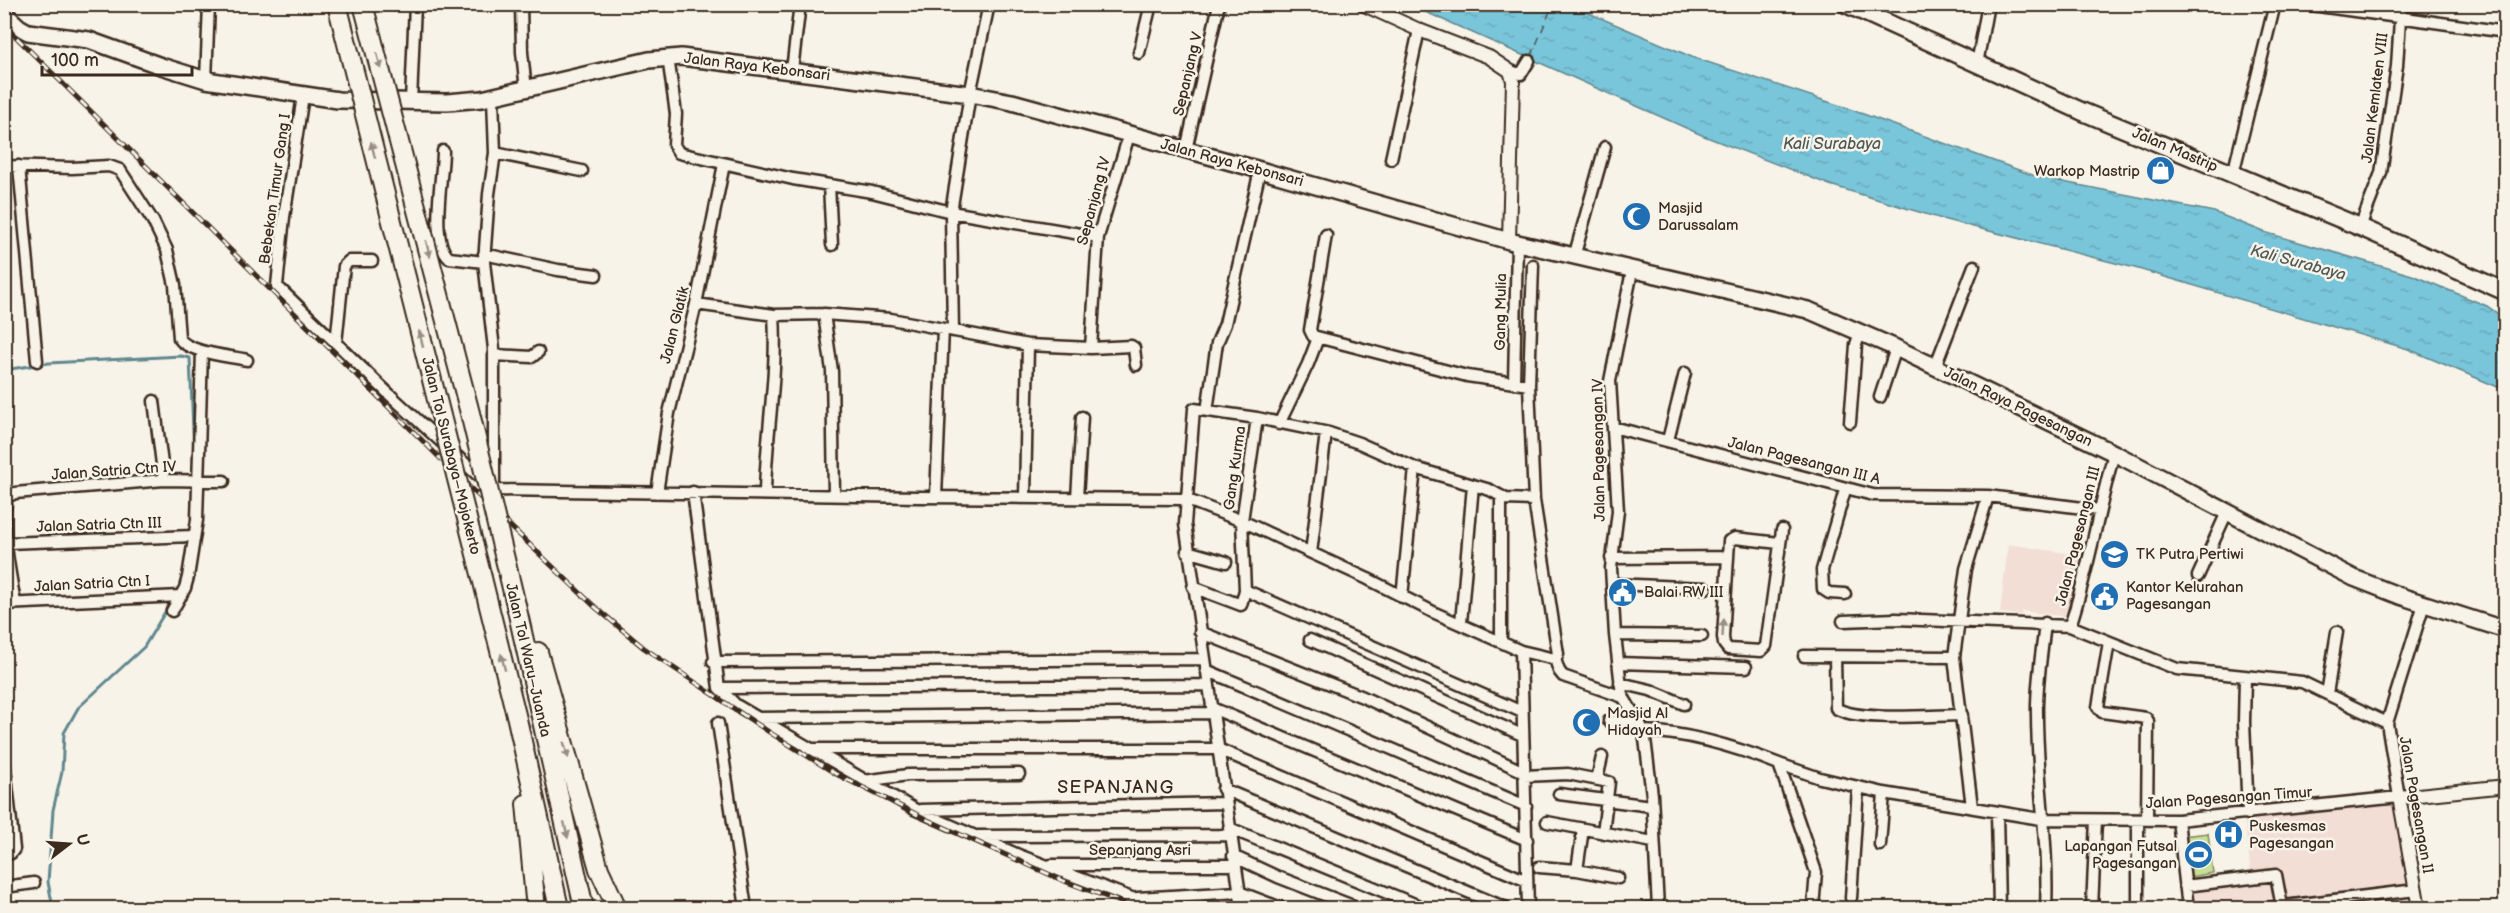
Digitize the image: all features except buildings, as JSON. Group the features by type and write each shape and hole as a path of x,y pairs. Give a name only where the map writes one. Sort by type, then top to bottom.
{"highway":[{"name":"Jalan Tol Surabaya–Mojokerto","path":"336,4 517,719 559,909"},
{"name":"Jalan Tol Surabaya–Mojokerto","path":"363,4 470,413"},
{"name":"Jalan Tol Waru–Juanda","path":"470,413 522,609 584,909"},
{"path":"522,609 599,869 617,909"},
{"path":"517,719 535,899 534,909"}],"main road":[{"name":"Jalan Mastrip","path":"1854,6 2080,111 2360,227 2505,292"},
{"name":"Jalan Raya Kebonsari","path":"4,13 28,32 89,40 206,80 338,100 447,102 493,98 668,57 792,70 970,94 1012,102 1513,242"},
{"name":"Jalan Raya Pagesangan","path":"1513,242 1808,310 1896,348 2114,453 2354,578 2505,630"}],"street":[{"path":"206,80 209,4"},
{"path":"411,102 415,4"},
{"path":"521,4 526,90"},
{"path":"792,70 800,4"},
{"path":"936,497 948,330 951,212 970,94 989,4"},
{"path":"1139,52 1151,4"},
{"name":"Sepanjang V","path":"1186,150 1219,4"},
{"path":"1362,4 1419,30 1489,57 1510,71 1521,74 1529,61"},
{"path":"1977,64 1988,4"},
{"path":"2233,174 2275,4"},
{"path":"2304,4 2505,32"},
{"name":"Jalan Kemlaten VIII","path":"2360,227 2381,173 2397,66 2401,4"},
{"path":"1391,159 1419,30"},
{"path":"668,57 676,114 674,145 676,151 724,164 872,192 951,212 1098,237"},
{"path":"1510,71 1513,81 1513,242"},
{"name":"Bebekan Timur Gang I","path":"303,96 284,217 277,286 336,343"},
{"path":"493,98 495,153 484,258 494,355 494,490"},
{"name":"Sepanjang IV","path":"1091,348 1098,237 1128,135"},
{"path":"1574,257 1605,147"},
{"path":"443,151 438,233 443,250 449,258 484,258 596,275"},
{"path":"495,153 582,171"},
{"name":"Jalan Glatik","path":"657,493 669,413 696,304 724,164"},
{"path":"4,166 72,168 110,166 120,170 153,221 167,250 175,285 179,338 182,344 202,351 247,360"},
{"path":"19,166 37,361"},
{"path":"1207,411 1217,343 1225,324 1260,170"},
{"path":"829,185 832,245"},
{"path":"1326,235 1310,330 1313,336 1467,376 1529,385"},
{"name":"Gang Mulia","path":"1513,242 1514,383"},
{"path":"372,261 349,261 344,266 336,343 494,490 1185,499 1242,521 1521,651 1556,663"},
{"path":"1533,265 1529,385 1534,500 1558,654 1556,663 1563,676 1621,690 1650,690 1684,704"},
{"path":"1935,367 1974,266"},
{"name":"Jalan Pagesangan IV","path":"1632,271 1610,381 1618,511 1611,558 1615,635 1621,690 1642,727 1652,806 1658,908"},
{"path":"696,304 774,315 824,314 891,319 1028,345 1132,347 1136,365"},
{"path":"824,314 832,371 834,495"},
{"path":"765,493 765,463 776,349 774,315"},
{"path":"1850,422 1856,345 1860,332"},
{"path":"1279,424 1318,338"},
{"path":"1025,498 1028,345"},
{"path":"1880,397 1896,348"},
{"path":"172,611 176,596 188,577 202,351"},
{"path":"494,355 532,357 538,351"},
{"path":"1668,440 1684,373"},
{"path":"154,401 164,480"},
{"path":"1242,909 1187,551 1185,499 1194,409 1257,418 1326,433 1359,443 1414,468 1473,485 1506,499 1534,500"},
{"path":"1077,498 1082,417"},
{"name":"Gang Kurma","path":"1245,590 1242,521 1257,418"},
{"name":"Jalan Pagesangan III A","path":"1613,427 1668,440 1845,490 1882,496 1988,496 2099,510"},
{"path":"1311,553 1326,433"},
{"name":"Jalan Pagesangan III","path":"2070,626 2083,586 2114,453"},
{"path":"1402,597 1414,468"},
{"name":"Jalan Satria Ctn IV","path":"7,543 5,505 7,497 15,493 164,480 224,481"},
{"path":"1461,623 1473,485"},
{"path":"1845,490 1822,570 1822,589 1829,593 1845,594"},
{"path":"693,492 719,688 736,705 916,810 972,836 1158,909"},
{"path":"1501,496 1501,642"},
{"path":"1972,807 1954,657 1966,569 1988,496"},
{"path":"2198,576 2227,512"},
{"path":"1779,543 1731,539 1724,644 1728,649 1761,651 1766,646 1782,530"},
{"name":"Jalan Satria Ctn III","path":"7,543 192,536"},
{"path":"7,543 10,604"},
{"path":"1187,551 1226,562"},
{"path":"1611,558 1728,557"},
{"path":"1613,584 1706,588"},
{"path":"1193,587 1241,605 1245,590 1522,712"},
{"name":"Jalan Satria Ctn I","path":"10,604 176,596"},
{"name":"Jalan Pagesangan II","path":"2419,909 2387,723 2424,604"},
{"path":"1843,621 1896,619 2045,623 2070,626 2176,669 2302,682 2387,723"},
{"path":"2045,623 2036,713 2047,878 2046,909"},
{"path":"1200,632 1363,697 1527,775 1568,774 1597,779 1610,784 1603,833"},
{"path":"2327,694 2337,632"},
{"path":"1615,635 1702,636"},
{"path":"1310,640 1522,735"},
{"path":"2109,642 2098,707 2102,712 2146,718 2148,721 2138,909"},
{"path":"1521,651 1522,735 1527,775 1528,909"},
{"path":"1804,656 1954,657"},
{"path":"1835,657 1836,708 1843,713 1886,716 1962,715"},
{"path":"714,662 1205,665 1526,806"},
{"path":"1618,663 1746,667"},
{"path":"2245,677 2244,722 2248,814"},
{"path":"719,688 1209,685"},
{"path":"756,718 1212,710 1527,840"},
{"path":"1609,721 1744,750 1779,764 1816,872 1813,909"},
{"path":"718,723 747,909"},
{"path":"808,749 1218,749 1527,881"},
{"path":"4,758 14,849 4,856"},
{"path":"1597,779 1602,758"},
{"name":"Jalan Pagesangan Timur","path":"1779,764 1884,793 2042,819 2178,820 2505,786"},
{"path":"863,781 908,775 1019,774"},
{"path":"1851,898 1858,787"},
{"path":"1223,789 1506,909"},
{"path":"1880,844 1884,793"},
{"path":"1559,794 1652,806"},
{"path":"916,810 1226,803"},
{"path":"1997,812 1999,909"},
{"path":"2092,909 2096,820"},
{"path":"2178,820 2188,909"},
{"path":"1547,822 1653,842"},
{"path":"1577,870 1583,829"},
{"path":"972,836 1230,832 1424,909"},
{"path":"1234,861 1358,909"},
{"name":"Sepanjang Asri","path":"1047,865 1234,861"},
{"path":"1539,867 1577,870 1618,878"},
{"path":"2185,886 2276,875 2282,907"},
{"path":"4,887 34,883"},
{"path":"2268,909 2416,890"},
{"path":"1131,898 1239,892 1281,909"},
{"path":"1646,909 1658,908"}],"shaded area":[{"path":"2008,544 2085,556 2070,617 2022,611 2021,615 2000,613"},
{"path":"2393,792 2411,892 2282,908 2196,908 2194,881 2251,874 2243,809"}],"green space":[{"name":"Lapangan Futsal Pagesangan","path":"2208,833 2213,873 2189,877 2183,836"}],"water":[{"name":"Kali Surabaya","path":"1410,5 1570,5 1692,57 1841,106 2038,177 2214,212 2264,232 2412,275 2487,306 2505,319 2505,390 2408,349 2135,268 1942,219 1830,185 1704,136"}],"waterway":[{"path":"4,370 49,363 181,356 190,358 194,455"},
{"path":"179,589 186,560"},
{"path":"53,908 48,882 53,810 62,772 64,733 78,708 144,647 168,607"}],"ferry route":[{"path":"1531,57 1553,4"}],"railway":[{"path":"4,25 463,481 594,606 644,648 836,774 928,820 1064,881 1136,908"}],"place":[{"name":"Warkop Mastrip","path":"2161,171"},
{"name":"Masjid Darussalam","path":"1637,217"},
{"name":"TK Putra Pertiwi","path":"2115,554"},
{"name":"Balai RW III","path":"1623,592"},
{"name":"Kantor Kelurahan Pagesangan","path":"2105,596"},
{"name":"Masjid Al Hidayah","path":"1586,722"},
{"name":"Puskesmas Pagesangan","path":"2228,835"},
{"name":"Lapangan Futsal Pagesangan","path":"2198,855"}],"district":[{"name":"SEPANJANG","path":"1116,787"}]}
